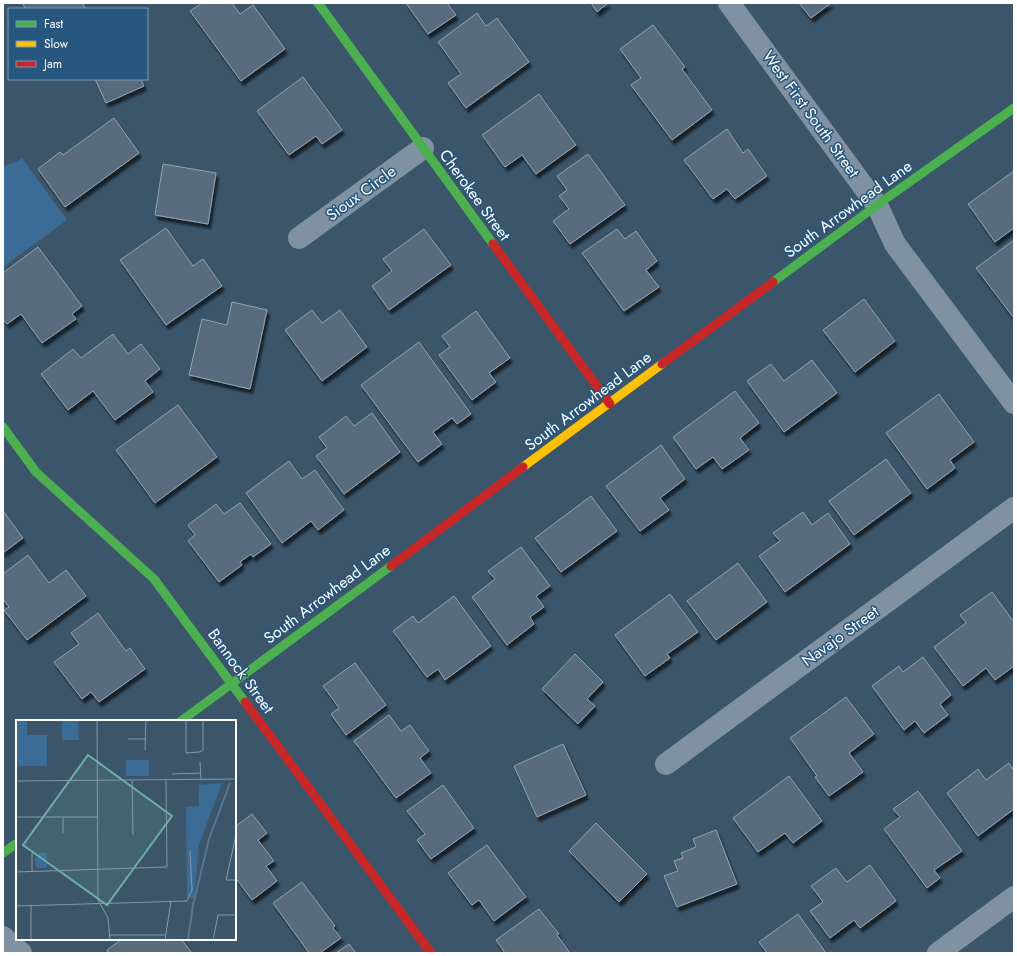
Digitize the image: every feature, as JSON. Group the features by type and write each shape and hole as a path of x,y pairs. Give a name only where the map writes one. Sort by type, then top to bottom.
{"street":[{"name":"Cherokee Street","path":"318,3 610,404"},
{"name":"West First South Street","path":"729,3 877,205 895,244 1014,403"},
{"name":"South Arrowhead Lane","path":"182,720 877,205 1014,108"},
{"name":"Sioux Circle","path":"299,238 423,148"},
{"name":"Bannock Street","path":"3,427 36,472 154,579 431,953"},
{"name":"Navajo Street","path":"666,764 1014,508"},
{"path":"3,853 16,844"},
{"path":"938,953 1014,897"},
{"path":"3,937 21,953"}],"shaded area":[{"path":"22,158 67,220 3,267 3,166 16,162"}],"building":[{"path":"22,3 82,3 85,8 25,8"},
{"path":"202,3 232,3 240,14 253,5 285,49 241,81 190,11"},
{"path":"406,3 447,3 456,15 428,34"},
{"path":"591,3 608,3 597,12"},
{"path":"799,3 831,3 811,18"},
{"path":"477,13 486,26 497,18 529,62 466,108 448,83 461,74 438,42"},
{"path":"653,25 685,67 682,69 712,110 672,140 631,85 641,78 620,49"},
{"path":"303,77 342,130 322,144 316,136 289,155 257,111"},
{"path":"95,80 141,80 144,86 106,103"},
{"path":"539,94 576,145 536,174 522,155 505,167 482,135"},
{"path":"114,118 139,153 65,207 38,169 60,152 63,155"},
{"path":"727,129 743,153 748,149 767,176 735,199 727,189 713,199 684,160"},
{"path":"588,154 625,205 570,244 553,221 569,209 559,196 567,190 557,176"},
{"path":"163,164 216,173 208,224 155,215"},
{"path":"1014,171 1014,228 995,242 968,204"},
{"path":"166,228 193,266 203,259 222,286 166,325 120,260"},
{"path":"424,229 451,265 389,310 372,286 392,271 383,259"},
{"path":"617,229 625,239 636,231 657,261 646,270 659,287 624,311 582,253"},
{"path":"1014,240 1014,316 1013,317 976,268"},
{"path":"38,247 82,306 72,314 76,319 42,343 21,314 7,324 3,319 3,273"},
{"path":"864,299 895,341 855,372 823,330"},
{"path":"232,302 267,310 250,389 189,375 202,319 227,325"},
{"path":"312,310 322,323 340,310 367,347 322,381 285,330"},
{"path":"476,311 510,358 489,373 496,382 472,400 439,355 450,347 442,336"},
{"path":"113,334 128,354 141,344 160,369 145,381 153,392 115,420 93,391 68,410 41,374 73,349 81,358"},
{"path":"419,342 471,414 457,424 452,418 433,432 442,444 418,462 361,385"},
{"path":"812,360 837,393 784,432 747,381 771,364 784,381"},
{"path":"735,391 759,423 740,438 749,450 722,469 713,457 696,469 673,437"},
{"path":"939,394 974,442 950,460 955,468 927,489 886,433"},
{"path":"178,405 217,457 155,503 116,450"},
{"path":"372,413 400,452 344,494 316,456 327,448 319,437 346,416 354,426"},
{"path":"661,445 685,479 660,498 669,510 640,531 606,486"},
{"path":"886,459 911,493 854,535 829,501"},
{"path":"289,461 302,479 315,470 344,510 318,530 311,521 282,543 246,493"},
{"path":"591,496 617,531 561,572 535,538"},
{"path":"240,503 271,544 253,557 251,554 240,562 242,565 219,582 188,541 195,535 188,525 216,504 224,514"},
{"path":"4,512 23,538 3,553 3,513"},
{"path":"803,512 812,525 828,513 850,544 785,592 759,556 780,541 773,533"},
{"path":"521,547 550,586 536,596 544,607 530,617 534,624 507,645 472,597 495,579 488,571"},
{"path":"28,555 49,583 66,570 86,596 27,640 4,610 9,607 3,599 3,574"},
{"path":"738,563 767,602 716,640 687,601"},
{"path":"992,592 1014,622 1014,666 995,680 986,668 963,686 934,647 966,623 960,615"},
{"path":"670,594 698,632 667,654 670,658 645,676 615,635"},
{"path":"454,596 491,646 445,680 438,669 427,677 393,631 413,616 418,623"},
{"path":"98,613 126,651 130,648 145,669 99,702 91,692 82,699 54,662 79,644 71,633"},
{"path":"575,654 603,682 587,699 595,706 578,724 542,689"},
{"path":"923,657 951,695 940,704 948,715 924,733 915,721 904,730 872,686 899,666 903,672"},
{"path":"355,663 386,705 346,735 331,714 339,708 323,686"},
{"path":"846,697 874,734 849,753 863,772 829,796 815,777 817,776 790,738"},
{"path":"389,715 401,731 410,725 429,751 420,758 431,773 396,798 354,741"},
{"path":"563,744 586,795 537,817 514,766"},
{"path":"1009,763 1014,771 1014,809 978,836 947,793 978,769 986,780"},
{"path":"789,776 822,821 793,843 785,833 758,852 733,818"},
{"path":"443,785 474,828 431,859 417,840 425,834 407,811"},
{"path":"918,791 962,851 934,870 940,878 927,888 884,829 900,817 893,809"},
{"path":"252,814 267,833 258,840 274,861 266,866 277,881 252,900 236,878 236,826"},
{"path":"596,823 647,874 619,902 569,851"},
{"path":"716,830 737,884 677,907 664,876 678,871 674,861 683,858 681,853 696,847 693,839"},
{"path":"487,845 526,897 494,921 479,900 472,905 448,873"},
{"path":"870,865 896,901 860,928 854,920 830,938 810,911 823,902 811,886 836,868 847,882"},
{"path":"302,882 335,926 333,928 341,938 320,953 309,953 273,903"},
{"path":"539,909 559,934 557,935 570,953 505,953 496,940"},
{"path":"798,914 826,953 767,953 759,942"},
{"path":"121,940 182,940 192,953 109,953 107,950"},
{"path":"349,944 356,953 336,953"}],"traffic: fast":[{"path":"318,3 493,244"},
{"path":"773,282 877,205 1014,108"},
{"path":"3,427 36,472 154,579 245,702"},
{"path":"182,720 391,566"},
{"path":"3,853 16,844"}],"traffic: slow":[{"path":"523,467 662,364"}],"traffic: jam":[{"path":"493,244 610,404"},
{"path":"662,364 773,282"},
{"path":"391,566 523,467"},
{"path":"245,702 431,953"}]}
